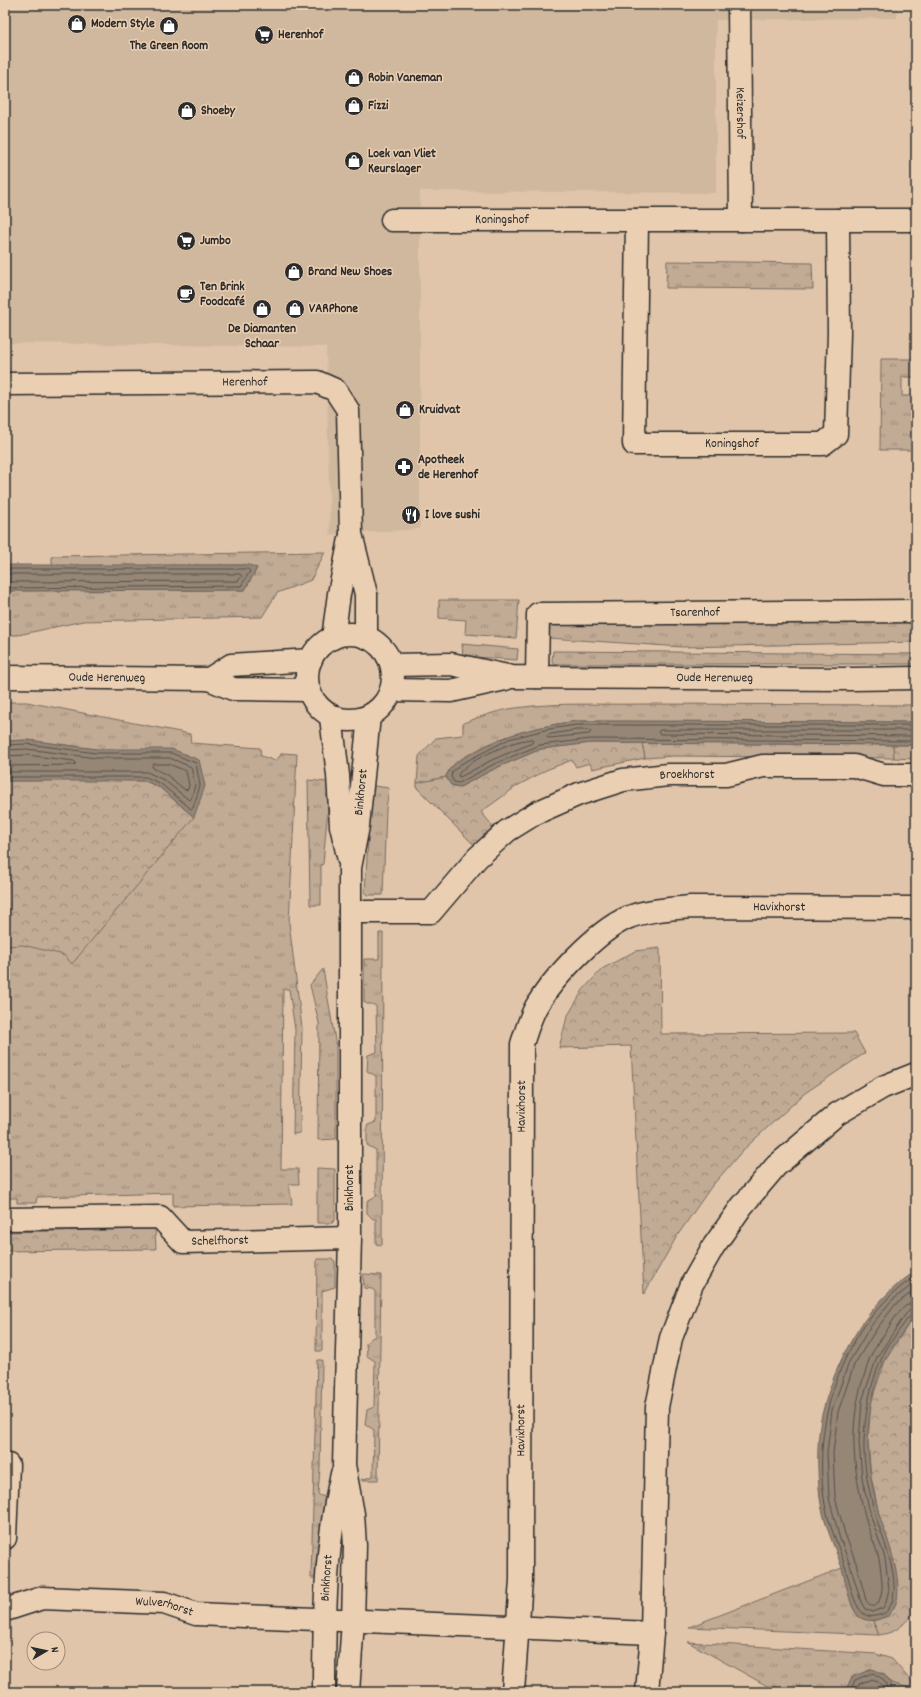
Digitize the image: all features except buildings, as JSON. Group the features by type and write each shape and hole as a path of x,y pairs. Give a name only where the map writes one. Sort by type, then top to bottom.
{"street":[{"name":"Keizershof","path":"739,5 741,220"},
{"name":"Koningshof","path":"392,220 916,220"},
{"name":"Koningshof","path":"637,220 634,444 824,444 836,434 839,333 838,220"},
{"name":"Herenhof","path":"5,384 316,382 336,390 348,410 351,534 366,594 366,637"},
{"name":"Herenhof","path":"333,638 339,594 351,534"},
{"name":"Tsarenhof","path":"537,677 538,614 916,611"},
{"path":"349,634 366,637 373,640 384,651 392,665 394,682 392,690 381,708 370,716 350,721 331,717 317,706 309,690 307,675 311,660 320,647 333,638 349,634"},
{"path":"209,679 230,665 311,660"},
{"name":"Oude Herenweg","path":"392,665 451,664 512,677 852,680 916,678"},
{"name":"Oude Herenweg","path":"5,677 209,679 233,689 309,690"},
{"name":"Oude Herenweg","path":"392,690 451,691 512,677"},
{"name":"Binkhorst","path":"348,1692 353,1621 355,1546 352,1514 344,1465 350,1238 350,868 358,826 370,716"},
{"name":"Binkhorst","path":"331,717 338,775 341,826 350,868"},
{"name":"Broekhorst","path":"350,912 431,912 478,858 508,831 536,813 579,794 623,780 668,775 726,775 763,766 854,766 884,775 916,775"},
{"name":"Havixhorst","path":"512,1692 518,1627 521,1564 522,1044 536,1007 556,978 599,936 627,918 657,910 690,907 916,908"},
{"path":"647,1692 652,1633 657,1407 671,1338 692,1284 714,1247 742,1206 776,1166 837,1114 883,1087 916,1074"},
{"name":"Schelfhorst","path":"5,1219 160,1217 183,1242 350,1238"},
{"path":"5,1538 8,1465"},
{"name":"Binkhorst","path":"324,1692 326,1619 331,1536 335,1504 344,1465"},
{"name":"Wulverhorst","path":"5,1610 42,1598 164,1603 196,1614 353,1621"},
{"path":"353,1621 652,1633"}],"shaded area":[{"path":"5,5 898,5 897,18 716,20 716,193 420,191 420,529 330,535 326,347 5,343"}],"green space":[{"path":"667,261 812,263 813,289 666,288"},
{"path":"914,339 916,339 916,377 902,377 902,396 916,396 916,469 913,469 913,450 880,450 881,359 914,359"},
{"path":"325,552 311,580 277,593 262,617 83,621 18,635 5,635 5,591 245,590 257,568 249,565 52,566 52,556"},
{"path":"439,600 519,600 516,638 465,634 466,620 439,618"},
{"path":"916,619 916,642 682,647 548,638 551,622"},
{"path":"462,644 518,649 517,660 463,656"},
{"path":"553,651 916,654 916,664 554,664 552,661"},
{"path":"5,702 27,702 190,734 191,743 260,748 261,756 276,761 282,753 297,754 289,923 302,1028 300,1133 293,1134 295,1030 289,989 283,989 281,1169 298,1169 299,1184 289,1184 292,1204 173,1206 173,1193 37,1197 36,1203 17,1203 17,1198 8,1198 8,1202 5,1202 5,757 96,749 28,740 5,741"},
{"path":"564,704 916,705 916,722 576,721 535,728 498,740 460,760 453,765 446,777 417,783 419,756 436,738 463,735 463,723 476,718 503,710 532,706"},
{"path":"591,743 642,743 645,758 592,769 590,763 576,767 572,760 546,770 517,786 481,812 492,825 491,829 474,845 417,788 417,783 446,777 451,785 460,787 496,768 541,749"},
{"path":"642,743 893,745 894,758 674,756 645,758"},
{"path":"893,745 916,745 916,759 894,758"},
{"path":"308,780 327,782 329,795 323,864 321,865 321,905 310,905"},
{"path":"5,781 145,781 159,787 194,817 72,964 64,955 23,945 5,946"},
{"path":"374,786 389,788 386,809 383,895 368,895 365,892 371,788"},
{"path":"379,933 383,933 382,1245 376,1244 376,1219 373,1219 367,1213 367,1201 376,1196 376,1150 367,1145 367,1127 368,1125 376,1122 376,1076 367,1071 368,1055 377,1052 376,1006 364,1002 364,959 379,959"},
{"path":"660,948 661,1034 854,1033 865,1053 805,1093 743,1150 711,1187 677,1236 644,1294 631,1046 559,1048 567,1017 583,990 602,969 635,951"},
{"path":"323,969 336,1046 336,1139 318,1140 319,1023 310,985"},
{"path":"317,1168 335,1169 335,1220 332,1223 317,1223"},
{"path":"155,1229 156,1249 5,1251 5,1232"},
{"path":"317,1259 332,1259 335,1261 335,1287 322,1291 322,1351 316,1351"},
{"path":"363,1274 381,1275 378,1480 361,1480 373,1476 374,1430 365,1424 367,1410 374,1407 375,1361 367,1356 366,1343 375,1337 375,1291 364,1288"},
{"path":"916,1316 916,1610 908,1620 896,1630 879,1635 873,1621 889,1616 879,1514 871,1476 868,1441 871,1402 885,1361 911,1320"},
{"path":"317,1360 322,1360 320,1468 318,1494 328,1497 321,1578 311,1578"},
{"path":"842,1568 852,1606 859,1616 873,1621 879,1635 689,1627"},
{"path":"688,1642 876,1654 892,1659 916,1687 916,1690 891,1683 883,1673 852,1677 845,1692 778,1692"},
{"path":"891,1683 916,1690 916,1692 892,1692"}],"water":[{"path":"5,565 249,565 257,568 245,590 5,591"},
{"path":"576,721 916,722 916,745 591,743 541,749 496,768 460,787 451,785 446,777 453,765 460,760 498,740 535,728"},
{"path":"28,740 96,749 172,749 199,760 205,786 194,817 159,787 145,781 5,781 5,741"},
{"path":"916,1271 916,1316 911,1320 894,1345 881,1369 872,1400 868,1432 868,1451 871,1478 879,1514 896,1570 898,1586 897,1600 892,1611 882,1618 867,1620 858,1616 852,1606 842,1568 821,1507 818,1476 818,1440 821,1417 838,1367 858,1330 883,1298"},
{"path":"872,1669 880,1672 886,1677 890,1683 892,1692 845,1692 852,1677"}],"place":[{"name":"Modern Style","path":"77,24"},
{"name":"The Green Room","path":"169,26"},
{"name":"Herenhof","path":"264,35"},
{"name":"Robin Vaneman","path":"354,78"},
{"name":"Fizzi","path":"354,106"},
{"name":"Shoeby","path":"187,111"},
{"name":"Loek van Vliet Keurslager","path":"354,161"},
{"name":"Jumbo","path":"186,241"},
{"name":"Brand New Shoes","path":"294,272"},
{"name":"Ten Brink Foodcafé","path":"186,294"},
{"name":"De Diamanten Schaar","path":"262,309"},
{"name":"VARPhone","path":"295,309"},
{"name":"Kruidvat","path":"405,410"},
{"name":"Apotheek de Herenhof","path":"404,467"},
{"name":"I love sushi","path":"411,515"}]}
